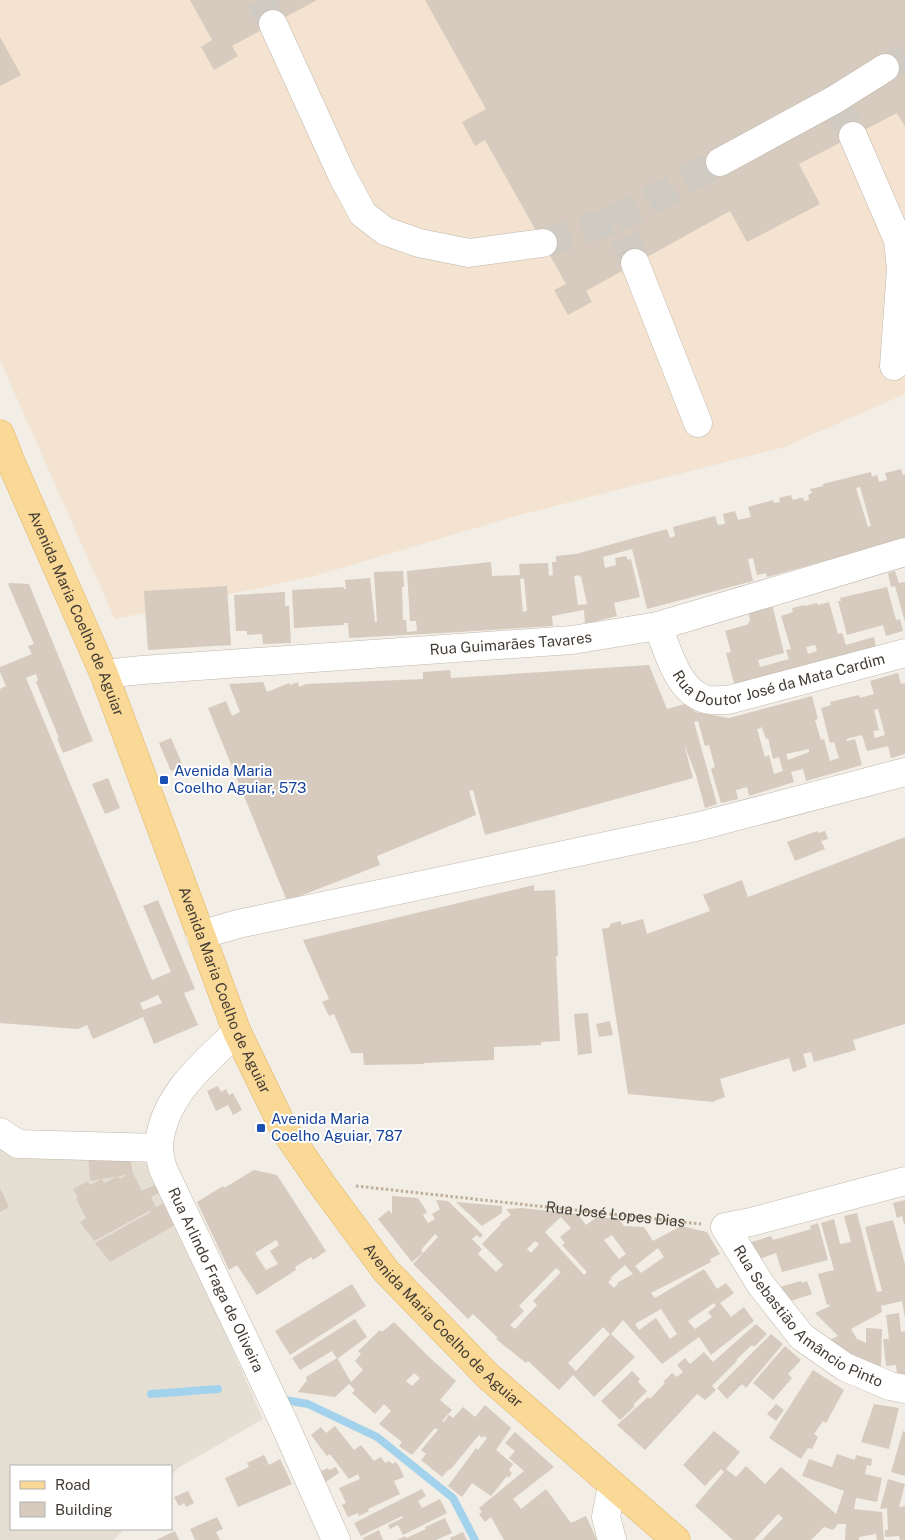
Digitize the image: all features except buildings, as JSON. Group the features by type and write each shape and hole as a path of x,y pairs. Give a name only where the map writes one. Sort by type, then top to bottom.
{"main road":[{"name":"Avenida Maria Coelho de Aguiar","path":"0,434 5,453 104,674 237,1032 284,1129 386,1271 490,1377 676,1540"}],"street":[{"path":"274,24 342,176 363,214 385,232 418,243 469,253 543,243"},
{"path":"720,162 834,100 885,68"},
{"path":"853,136 898,240 903,273 894,366"},
{"path":"635,263 698,422"},
{"name":"Rua Guimarães Tavares","path":"104,674 572,640 658,626 905,552"},
{"name":"Rua Doutor José da Mata Cardim","path":"658,626 676,672 691,692 706,700 728,700 905,653"},
{"path":"200,935 238,924 696,827 905,772"},
{"name":"Rua Arlindo Fraga de Oliveira","path":"237,1032 202,1065 182,1088 167,1111 159,1148 162,1169 282,1420 336,1540"},
{"path":"0,1132 18,1144 159,1148"},
{"path":"725,1227 751,1222 905,1181"},
{"name":"Rua Sebastião Amâncio Pinto","path":"725,1227 761,1285 802,1337 845,1367 890,1386 905,1389"},
{"path":"612,1485 606,1518 612,1540"}],"path":[{"name":"Rua José Lopes Dias","path":"321,1183 448,1195 725,1227"}],"shaded area":[{"path":"0,0 905,0 905,394 784,447 519,515 314,576 115,619 0,360"},
{"path":"0,1128 142,1143 263,1419 178,1468 172,1475 172,1465 10,1465 10,1530 123,1530 114,1540 0,1540"}],"waterway":[{"path":"151,1394 218,1389"},
{"path":"279,1399 308,1404 377,1437 453,1498 475,1540"}],"tunnel":[{"path":"260,0 273,24"},
{"path":"885,68 905,57"},
{"path":"834,100 853,136"},
{"path":"635,263 617,219 720,162"},
{"path":"543,243 617,219"}],"place":[{"name":"Avenida Maria Coelho Aguiar, 573","path":"164,780"},
{"name":"Avenida Maria Coelho Aguiar, 787","path":"261,1128"}]}
